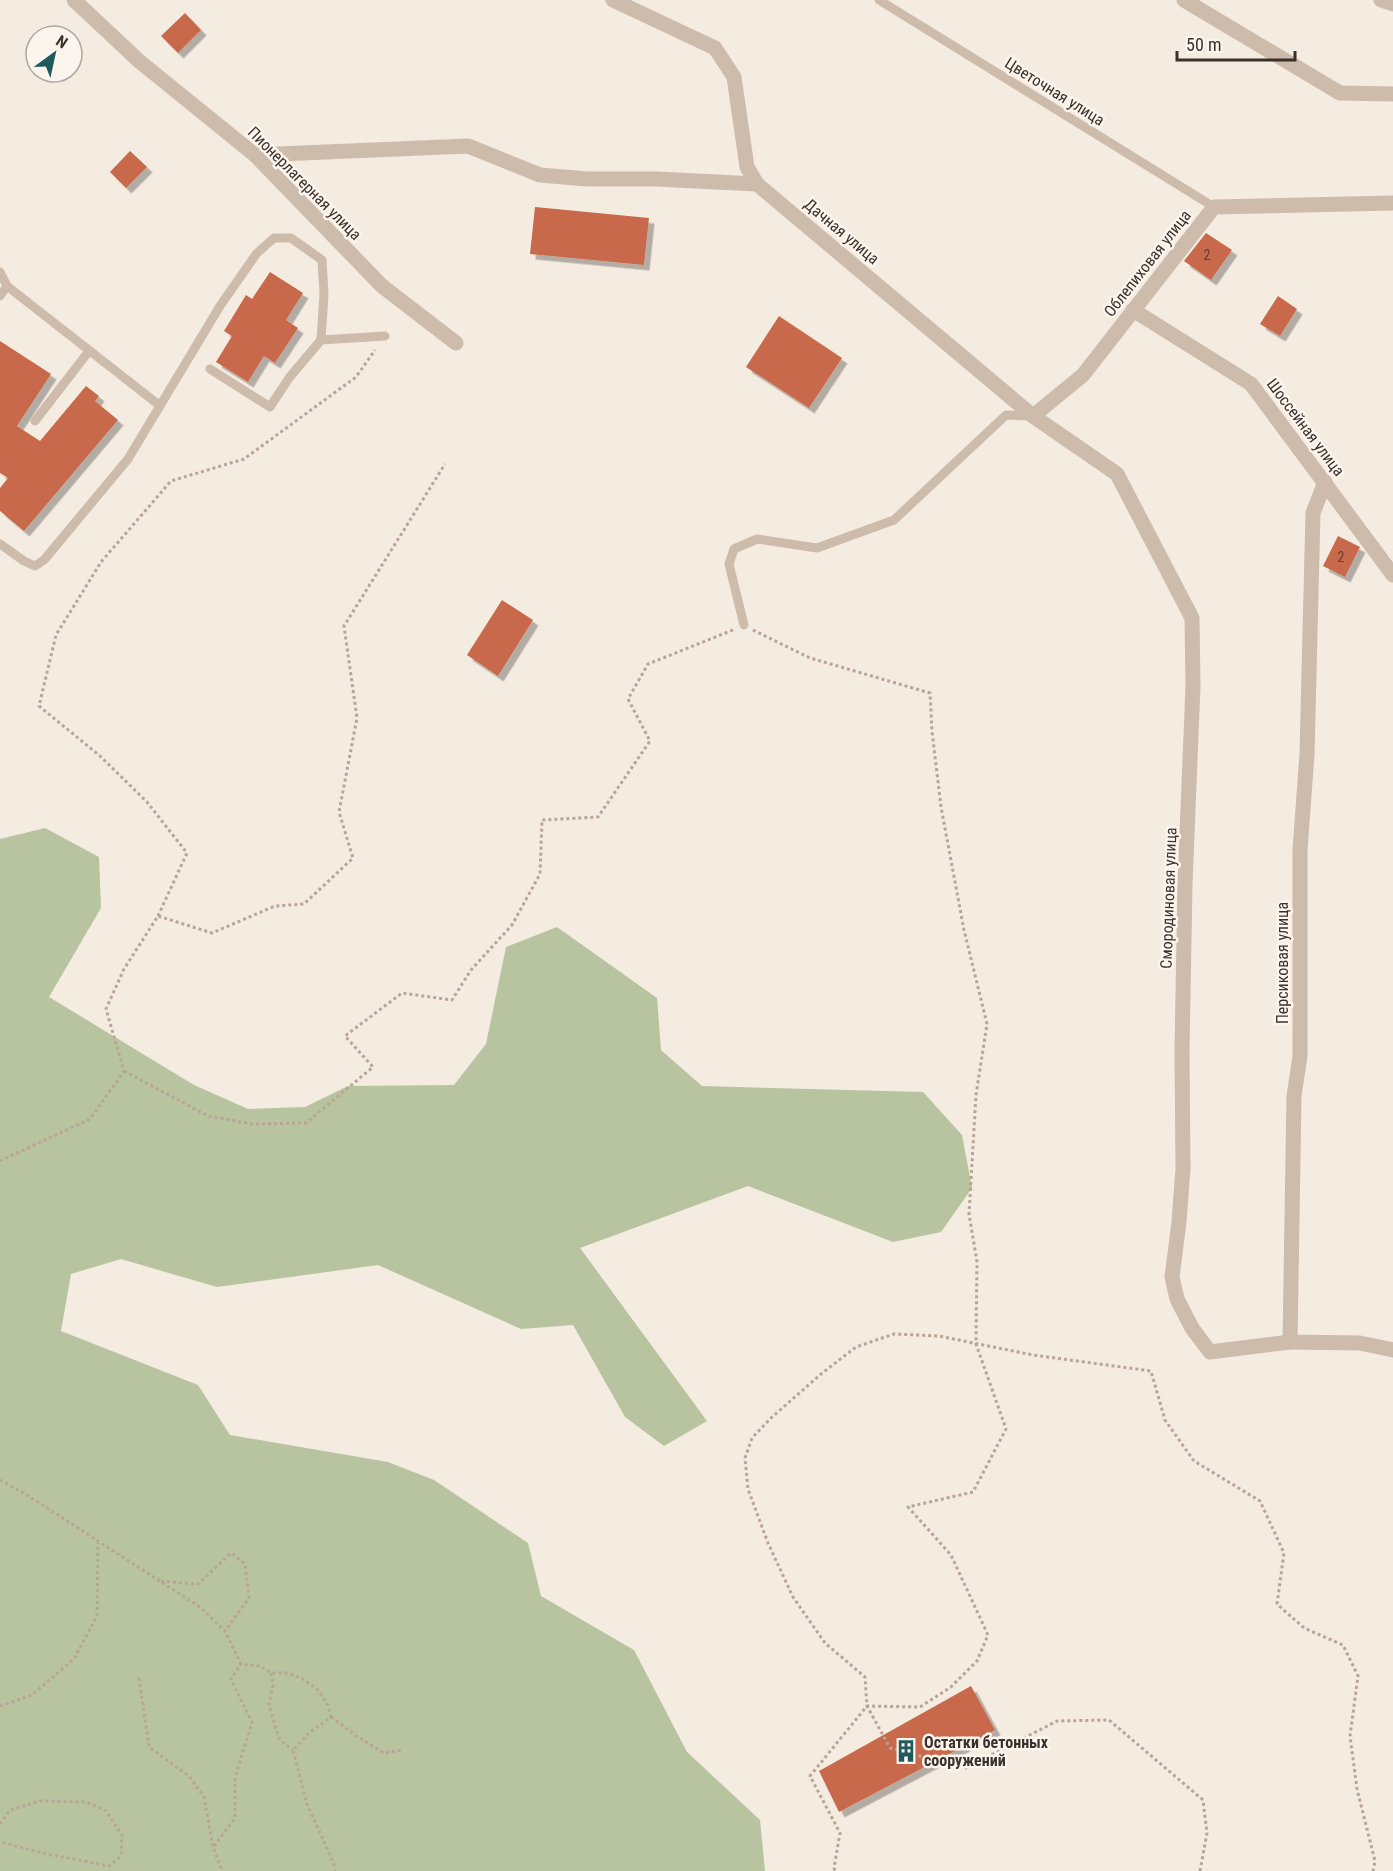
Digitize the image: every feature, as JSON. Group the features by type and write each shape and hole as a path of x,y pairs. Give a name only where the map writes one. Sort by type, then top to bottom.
{"street":[{"name":"Пионерлагерная улица","path":"74,0 139,61 255,155 382,286 456,343"},
{"path":"613,0 715,48 734,78 747,167 757,184"},
{"path":"1184,0 1340,93 1393,94"},
{"path":"1381,0 1393,4"},
{"path":"255,155 468,146 540,175 587,179 656,179 757,184"},
{"name":"Дачная улица","path":"757,184 1033,416"},
{"name":"Облепиховая улица","path":"1033,416 1083,375 1214,207 1393,203"},
{"name":"Шоссейная улица","path":"1133,310 1251,384 1393,575"},
{"name":"Смородиновая улица","path":"1033,416 1117,474 1192,618 1193,686 1185,884 1182,1050 1183,1169 1172,1277 1177,1299 1192,1328 1210,1352 1290,1342"},
{"name":"Персиковая улица","path":"1290,1342 1294,1096 1300,1056 1300,850 1307,754 1312,513 1325,482"},
{"path":"1290,1342 1360,1343 1393,1350"}],"lane":[{"name":"Цветочная улица","path":"879,0 1214,207"},
{"path":"0,544 35,566 44,560 128,459 220,306 257,253 274,238 291,238 322,260 324,294 321,340 288,378 270,407 210,369"},
{"path":"0,272 7,286 159,405"},
{"path":"0,296 7,286"},
{"path":"321,340 385,336"},
{"path":"35,421 89,351"},
{"path":"744,625 729,564 734,549 757,539 817,548 894,520 1006,415 1033,416"}],"path":[{"path":"385,336 356,377 244,459 171,481 101,562 56,635 39,706 100,756 147,802 187,853 158,916 124,969 106,1009 124,1071 208,1116 253,1124 306,1123 373,1067 345,1036 402,993 452,1000 471,970 512,925 540,874 542,820 598,817 650,741 628,699 648,664 744,625 810,658 930,693 941,807 964,930 987,1024 976,1095 969,1214 977,1262 976,1344 1006,1429 973,1492 908,1507 951,1555 988,1635 977,1661 951,1688 920,1707 867,1706"},
{"path":"158,916 212,933 275,906 304,904 353,858 339,812 357,718 344,626 445,464"},
{"path":"0,1161 90,1119 124,1071"},
{"path":"1200,1871 1207,1833 1203,1800 1109,1720 1057,1721 966,1768 890,1748 867,1706 864,1677 825,1643 793,1597 768,1543 748,1489 745,1458 752,1438 771,1418 856,1347 894,1334 939,1336 1033,1355 1151,1371 1165,1420 1194,1461 1260,1501 1284,1553 1277,1604 1304,1628 1343,1645 1358,1676 1350,1736 1357,1789 1375,1861 1373,1871"},
{"path":"0,1480 27,1495 200,1607 225,1631 241,1664"},
{"path":"0,1706 32,1695 74,1659 97,1616 98,1542"},
{"path":"159,1581 198,1584 231,1553 245,1564 249,1598 225,1631"},
{"path":"241,1664 260,1666 271,1674 288,1673 301,1678 317,1689 327,1703 331,1717 358,1737 384,1753 403,1750"},
{"path":"213,1846 235,1818 235,1778 252,1722 231,1679 241,1664"},
{"path":"271,1674 273,1685 269,1704 275,1726 280,1740 293,1750 307,1804 335,1871"},
{"path":"139,1678 148,1747 189,1776 204,1797 213,1846 222,1871"},
{"path":"835,1871 840,1833 810,1776 867,1706"},
{"path":"293,1750 310,1732 331,1717"},
{"path":"0,1824 10,1810 40,1801 86,1802 106,1811 122,1835 121,1856 110,1866 109,1871"},
{"path":"0,1842 110,1866"}],"green space":[{"path":"45,828 99,857 101,908 49,997 194,1085 248,1109 305,1107 348,1086 454,1085 486,1044 506,947 557,927 657,998 661,1050 702,1086 923,1092 962,1135 972,1188 941,1232 893,1242 748,1186 580,1248 707,1421 664,1446 625,1417 573,1325 521,1329 378,1265 217,1287 121,1259 71,1274 61,1331 198,1385 230,1435 388,1462 434,1480 528,1543 541,1596 634,1650 687,1752 760,1820 765,1871 0,1871 0,839"}],"building":[{"path":"185,13 201,30 178,53 161,36"},
{"path":"130,151 147,167 126,188 110,172"},
{"path":"535,207 649,218 644,265 530,254"},
{"path":"1206,233 1232,250 1211,280 1184,261"},
{"path":"270,272 303,293 286,320 298,328 275,363 264,356 248,382 216,362 232,336 224,331 246,295 252,299"},
{"path":"1278,296 1297,309 1280,336 1260,324"},
{"path":"779,316 842,358 809,408 746,367"},
{"path":"0,341 51,374 17,426 40,441 86,386 99,396 95,401 118,420 24,531 0,511 0,488 8,478 0,473"},
{"path":"1338,536 1360,547 1345,577 1323,566"},
{"path":"502,600 533,620 498,676 467,655"},
{"name":"Остатки бетонных сооружений","path":"971,1686 995,1730 839,1812 819,1771"}],"place":[{"name":"Остатки бетонных сооружений","path":"906,1751"}]}
